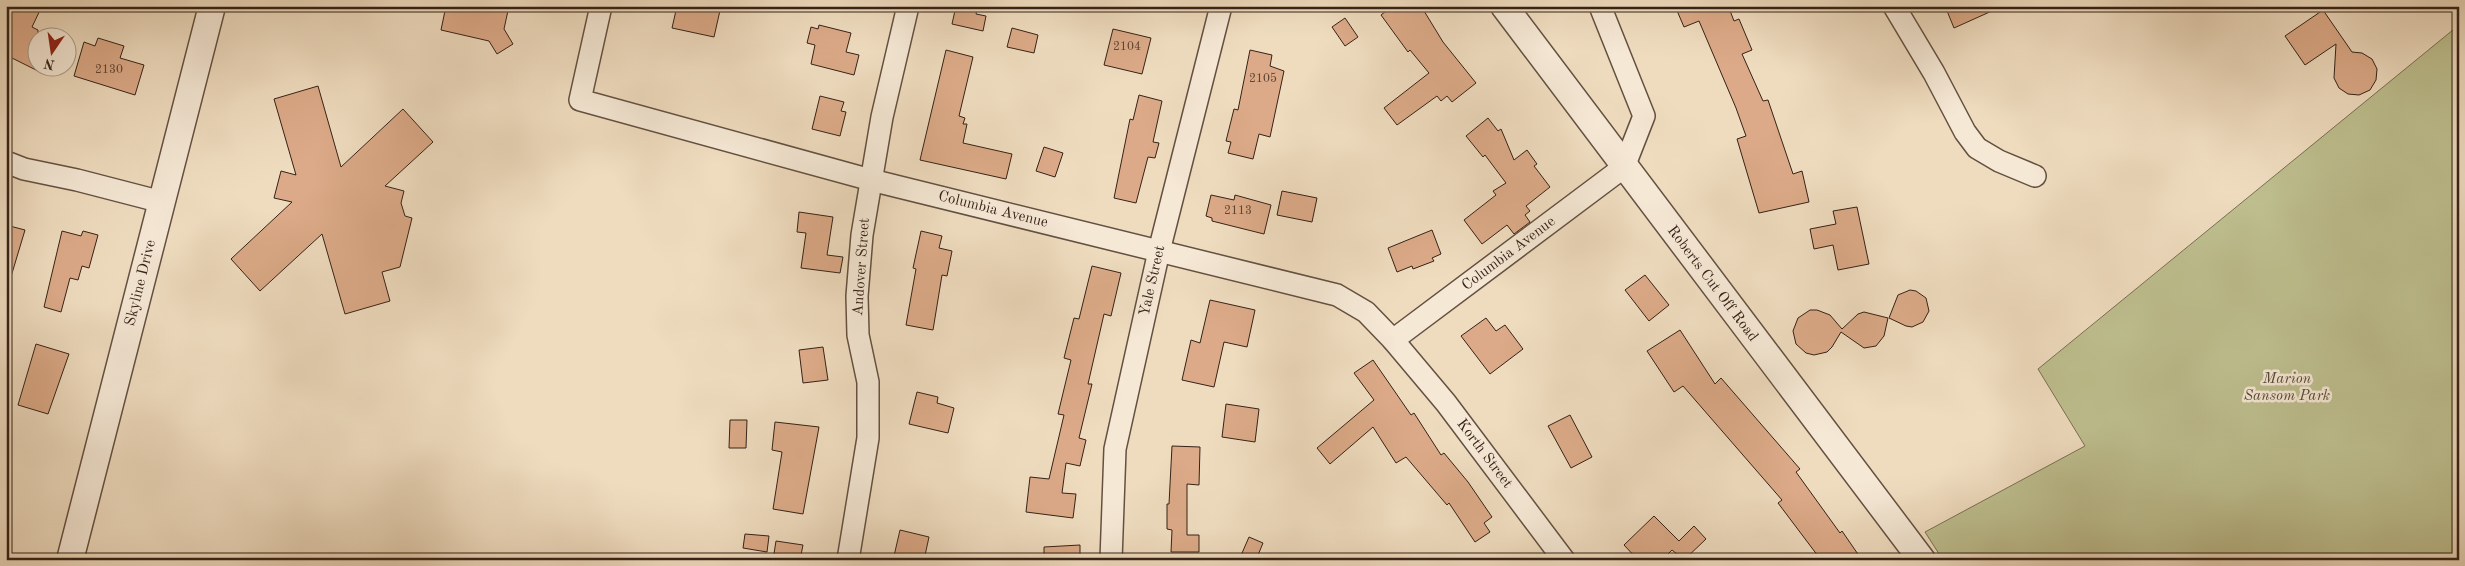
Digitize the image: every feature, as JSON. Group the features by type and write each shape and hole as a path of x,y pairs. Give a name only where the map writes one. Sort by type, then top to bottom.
{"street":[{"name":"Skyline Drive","path":"70,560 212,6"},
{"name":"Columbia Avenue","path":"601,6 580,100 871,180 1336,295 1366,312 1398,345 1624,167"},
{"name":"Andover Street","path":"848,560 868,438 868,382 858,335 857,296 862,235 882,117 908,6"},
{"name":"Yale Street","path":"1111,560 1115,449 1159,251 1221,6"},
{"name":"Roberts Cut Off Road","path":"1504,6 1922,560"},
{"path":"1600,6 1644,116 1624,167"},
{"path":"1894,6 1934,73 1965,132 1977,148 1999,161 2035,176"},
{"path":"6,162 24,169 162,202"},
{"name":"Korth Street","path":"1398,345 1446,402 1564,560"}],"green space":[{"name":"Marion Sansom Park","path":"2459,25 2459,560 1943,560 1925,532 2085,446 2038,369"}],"building":[{"path":"12,6 42,6 32,27 34,28 28,28 28,66 6,55 6,18"},
{"path":"446,6 509,6 504,29 513,44 497,54 489,41 441,30"},
{"path":"677,6 721,6 714,37 672,28"},
{"path":"956,6 978,6 976,14 986,16 983,31 952,24"},
{"path":"1403,6 1421,6 1443,42 1476,83 1452,102 1447,96 1441,101 1437,96 1397,125 1384,108 1429,73 1410,50 1408,52 1381,15 1391,7 1395,12"},
{"path":"1675,6 1733,6 1729,8 1734,21 1739,19 1752,50 1742,54 1763,101 1768,100 1793,174 1802,171 1809,202 1759,213 1737,139 1746,136 1736,108 1699,21 1684,27"},
{"path":"1945,6 2003,6 1954,28"},
{"path":"2323,10 2352,52 2362,53 2372,59 2377,69 2376,80 2370,90 2359,95 2348,94 2339,88 2334,78 2336,44 2305,65 2285,36"},
{"path":"1345,18 1358,37 1345,46 1332,27"},
{"path":"819,25 851,33 846,52 859,55 854,75 811,64 815,45 807,43 811,27 818,29"},
{"path":"1012,28 1038,35 1034,53 1007,47"},
{"path":"1113,29 1151,38 1142,74 1104,65"},
{"path":"98,38 124,46 120,58 144,65 135,95 78,77 78,62 84,42 95,46"},
{"path":"946,50 973,57 959,116 965,118 963,124 967,124 963,143 1012,154 1006,179 920,160"},
{"path":"1250,50 1272,55 1270,66 1284,71 1270,137 1259,134 1253,159 1228,153 1231,142 1226,141 1234,109 1238,110"},
{"path":"318,86 341,167 403,109 433,142 385,186 404,191 401,203 405,216 412,218 400,267 382,272 390,301 345,314 322,234 260,291 231,259 292,202 274,198 281,171 296,175 274,99"},
{"path":"1139,95 1162,101 1153,142 1159,143 1155,158 1148,157 1136,203 1114,198 1130,119 1133,120"},
{"path":"820,96 844,102 841,111 846,112 840,136 812,129"},
{"path":"1488,118 1498,131 1501,129 1514,160 1527,150 1537,164 1534,166 1550,187 1526,206 1530,211 1525,215 1530,222 1514,234 1507,225 1482,244 1464,220 1496,195 1493,191 1506,183 1485,155 1483,157 1466,136"},
{"path":"1044,147 1063,153 1055,177 1036,171"},
{"path":"1282,191 1317,198 1312,222 1277,215"},
{"path":"1211,195 1234,200 1235,195 1271,205 1264,234 1212,221 1212,218 1206,216"},
{"path":"1857,207 1869,264 1838,270 1833,245 1814,249 1810,229 1836,224 1833,211"},
{"path":"799,212 833,217 827,255 843,257 840,273 801,268 806,233 797,232"},
{"path":"6,225 25,230 10,280 6,279"},
{"path":"1432,230 1441,254 1432,258 1434,261 1413,269 1412,266 1397,272 1388,248"},
{"path":"62,231 81,236 83,231 98,235 89,268 82,266 78,280 70,278 61,312 44,307"},
{"path":"921,231 942,236 939,248 952,251 947,276 942,275 933,330 906,325 916,269 913,268"},
{"path":"1092,266 1121,273 1111,316 1104,314 1088,384 1092,384 1079,438 1086,440 1080,466 1066,463 1062,493 1076,494 1073,518 1026,512 1030,477 1049,479 1064,415 1058,414 1071,360 1064,358 1074,318 1079,319"},
{"path":"1645,275 1669,305 1649,321 1625,290"},
{"path":"1910,290 1916,291 1926,298 1929,311 1923,322 1912,327 1889,318 1898,295"},
{"path":"1210,300 1255,310 1247,347 1224,342 1214,387 1182,380 1191,340 1200,343"},
{"path":"1810,310 1817,310 1830,315 1842,329 1858,314 1864,312 1888,318 1884,336 1876,346 1864,348 1841,332 1827,352 1814,355 1806,353 1796,344 1793,331 1798,318"},
{"path":"1486,318 1496,331 1505,325 1523,349 1490,374 1461,336"},
{"path":"1680,330 1715,384 1721,378 1800,469 1796,472 1862,560 1821,560 1778,503 1782,500 1683,386 1674,392 1647,351"},
{"path":"36,344 69,354 48,414 18,405"},
{"path":"823,347 828,380 803,383 799,350"},
{"path":"1373,360 1411,415 1414,413 1441,455 1444,453 1468,482 1492,517 1484,523 1490,532 1475,542 1449,503 1447,505 1406,457 1396,463 1373,427 1330,464 1317,448 1374,400 1354,373"},
{"path":"917,392 938,397 937,403 954,408 948,433 909,424"},
{"path":"1226,404 1259,409 1255,442 1222,437"},
{"path":"1570,415 1592,457 1571,468 1548,426"},
{"path":"730,420 747,420 746,448 729,448"},
{"path":"775,422 819,427 803,514 773,509 782,452 772,450"},
{"path":"1172,446 1200,447 1199,485 1187,484 1187,535 1199,535 1199,552 1171,552 1172,530 1167,529 1167,504 1169,504"},
{"path":"1654,516 1679,541 1694,526 1706,539 1684,560 1672,550 1662,560 1638,560 1624,545"},
{"path":"900,530 929,537 924,560 894,556"},
{"path":"745,534 769,536 767,552 743,548"},
{"path":"1249,537 1263,543 1256,560 1239,560"},
{"path":"776,541 803,545 800,560 773,560"},
{"path":"1080,545 1080,560 1044,560 1044,547"}]}
